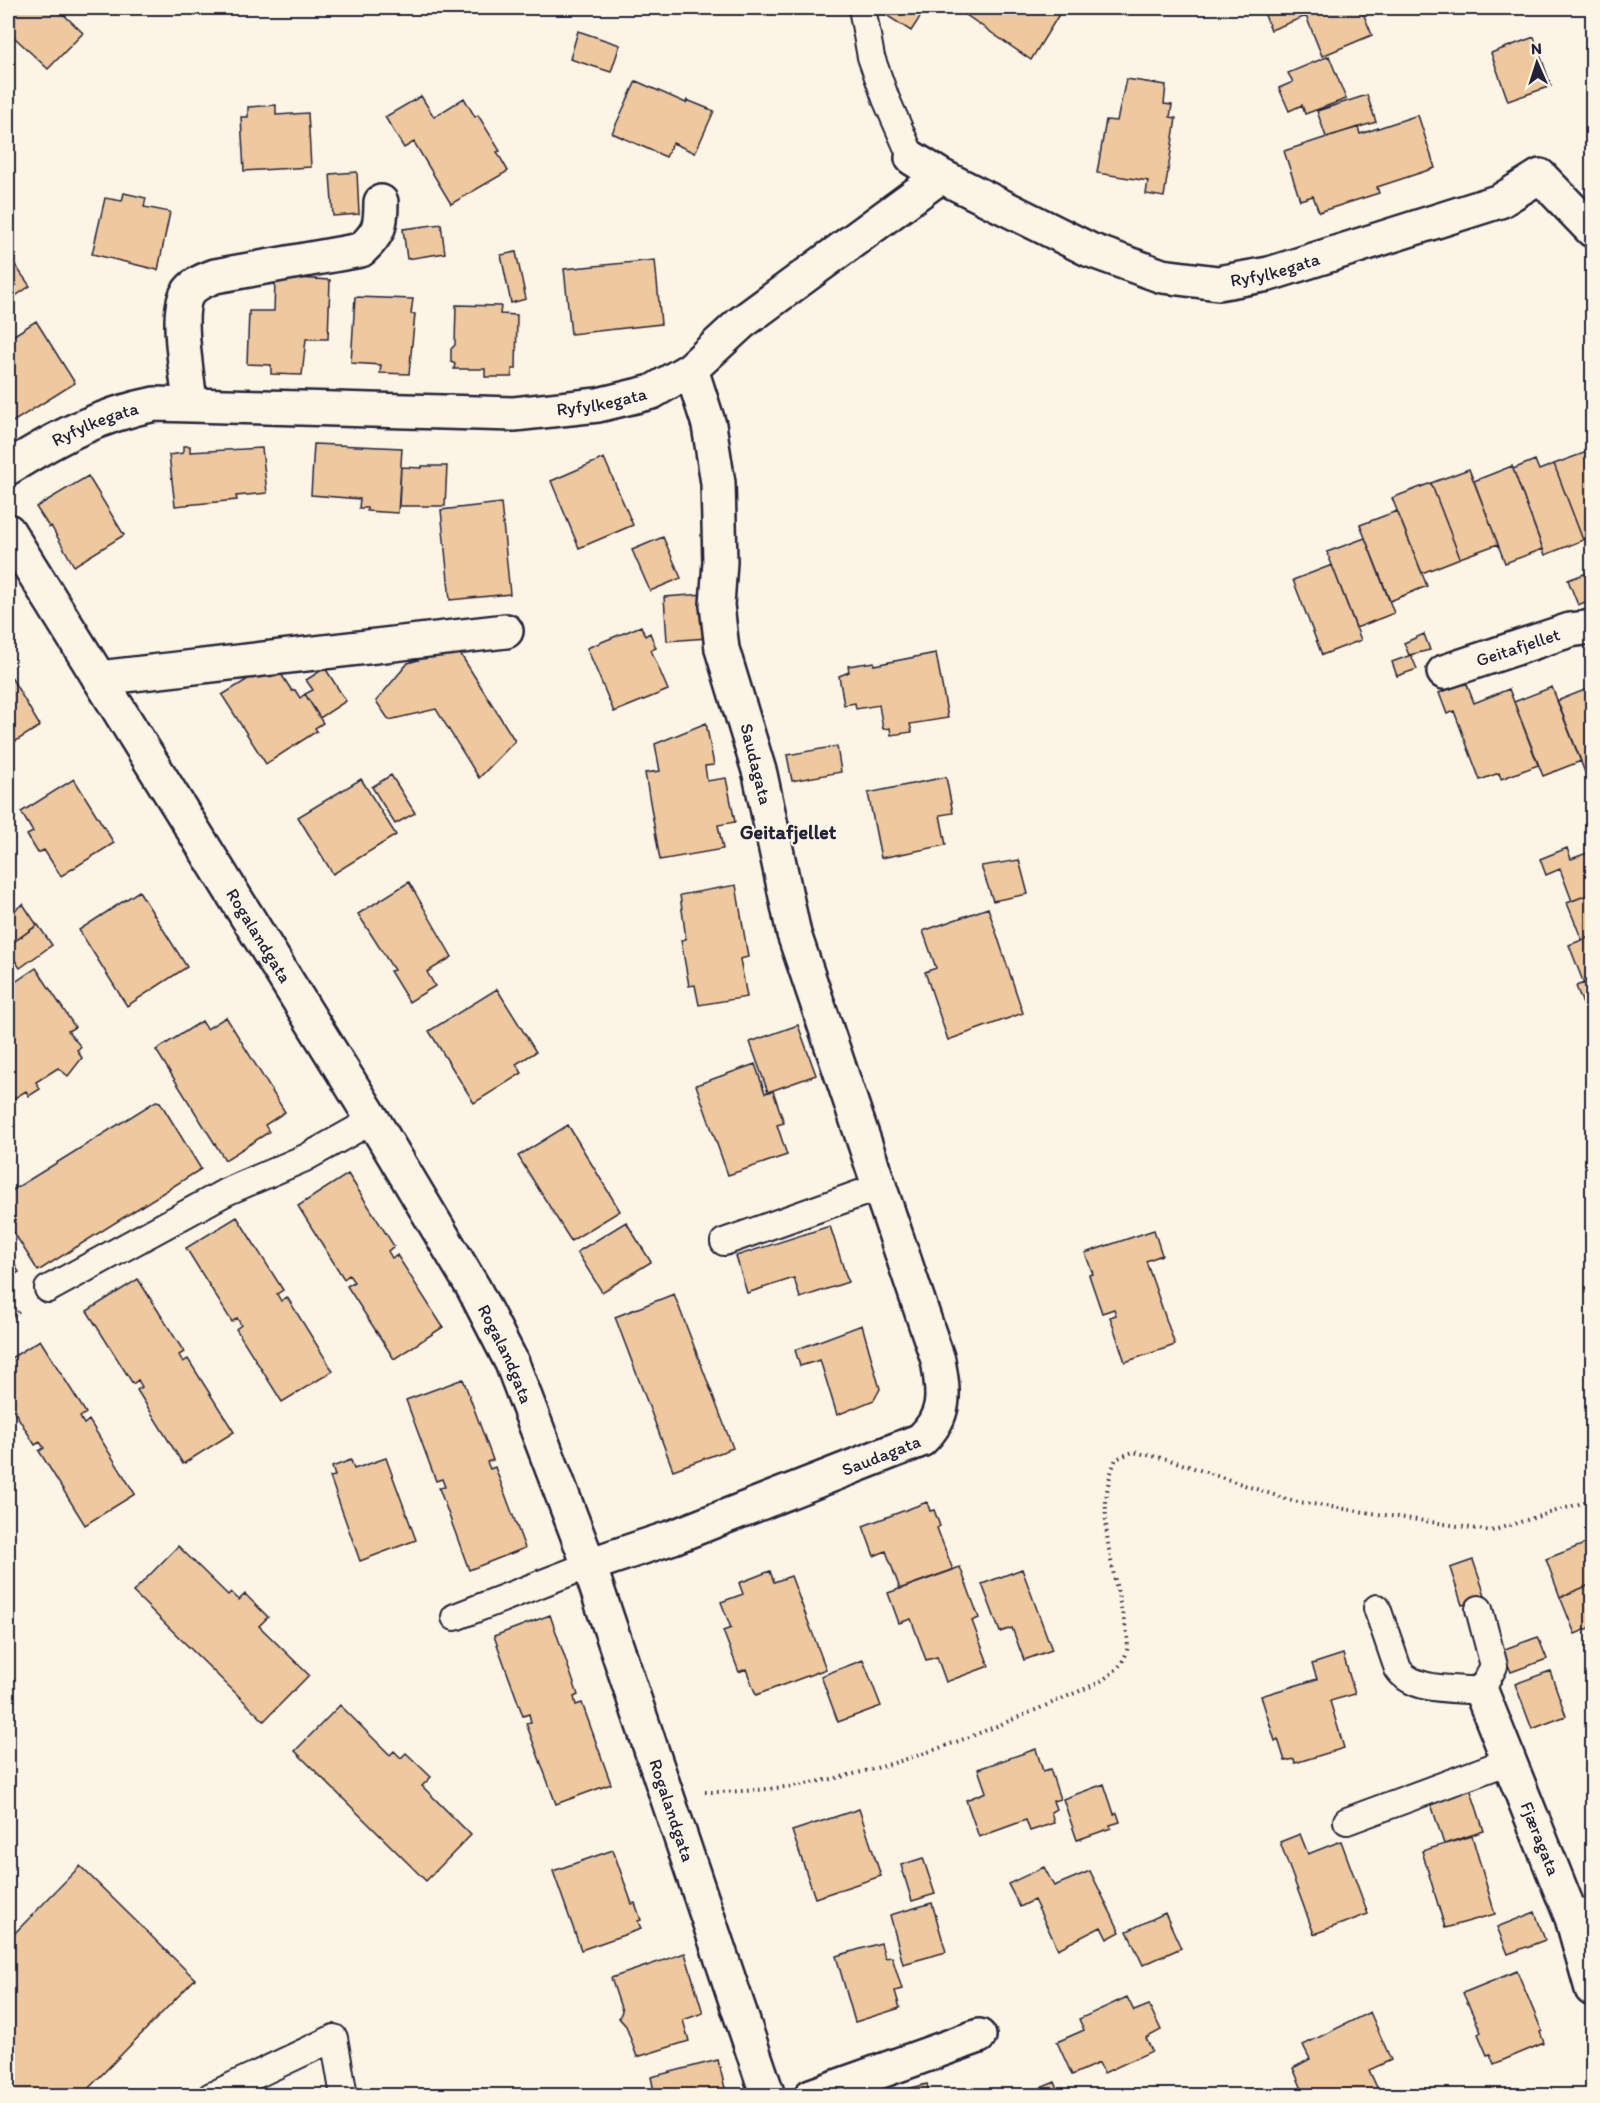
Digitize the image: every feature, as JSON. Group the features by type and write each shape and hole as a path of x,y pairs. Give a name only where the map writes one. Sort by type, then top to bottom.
{"street":[{"name":"Ryfylkegata","path":"912,158 941,176 1090,250 1162,276 1218,283 1269,274 1500,201 1540,176 1593,230"},
{"name":"Ryfylkegata","path":"8,468 79,428 116,412 155,404 190,403 514,414 598,405 652,392 691,369 741,323 941,176"},
{"path":"190,403 182,311 187,294 200,282 215,276 361,250 376,236 381,219 381,202"},
{"name":"Saudagata","path":"589,1565 672,1537 921,1440 936,1425 943,1385 938,1360 794,934 760,774 723,649 717,605 720,562 718,483 709,425 691,369"},
{"name":"Rogalandgata","path":"8,531 373,1120 474,1289 512,1363 589,1565 768,2096"},
{"name":"Geitafjellet","path":"1444,672 1570,630 1593,627"},
{"path":"99,678 506,631"},
{"name":"Fjæragata","path":"1481,1691 1509,1761 1582,1914 1593,1989"},
{"path":"811,2096 979,2036"}],"lane":[{"name":"Ryfylkegata","path":"862,8 871,57 912,158"},
{"path":"48,1289 226,1192 305,1158 373,1120"},
{"path":"724,1242 879,1187"},
{"path":"455,1617 589,1565"},
{"path":"1377,1608 1398,1669 1403,1677 1416,1684 1481,1691 1494,1666 1479,1609"},
{"path":"1347,1821 1509,1761"},
{"path":"212,2096 334,2038 344,2096"}],"path":[{"path":"666,1791 752,1792 854,1776 973,1737 1098,1683 1116,1671 1126,1653 1127,1637 1108,1543 1105,1501 1108,1478 1116,1460 1133,1452 1167,1459 1292,1501 1491,1531 1593,1500"}],"building":[{"path":"8,8 57,8 83,33 48,69 14,37 8,43"},
{"path":"700,8 726,8 725,13"},
{"path":"886,8 926,8 911,31 883,13"},
{"path":"956,8 1063,8 1031,60"},
{"path":"1262,8 1361,8 1372,35 1322,56 1306,16 1271,30"},
{"path":"578,31 620,45 611,72 570,59"},
{"path":"1534,37 1551,86 1508,101 1491,53"},
{"path":"1329,56 1346,99 1305,114 1302,105 1289,111 1279,88 1293,82 1288,73"},
{"path":"1126,79 1166,85 1164,104 1172,105 1170,117 1176,118 1164,197 1146,194 1148,181 1097,173 1106,120 1117,121"},
{"path":"636,81 686,103 687,100 714,111 695,153 673,143 666,157 612,133"},
{"path":"1367,95 1376,122 1326,137 1317,111"},
{"path":"421,96 434,117 464,98 475,117 478,115 500,151 497,152 508,171 451,204 414,142 404,148 385,117"},
{"path":"276,105 276,115 308,113 311,167 244,171 241,117 248,117 248,107"},
{"path":"1418,115 1435,168 1377,187 1379,193 1319,212 1313,196 1300,200 1284,151 1358,127 1360,134"},
{"path":"357,172 359,214 333,216 330,174"},
{"path":"124,193 146,198 144,207 170,212 158,270 92,254 105,198 122,201"},
{"path":"441,224 445,253 407,259 403,229"},
{"path":"516,252 526,299 511,303 501,255"},
{"path":"8,255 30,286 8,301"},
{"path":"655,260 661,324 571,334 564,269"},
{"path":"296,278 330,280 328,339 306,339 302,375 271,374 271,365 247,364 249,311 274,311 275,282"},
{"path":"355,297 413,299 411,314 415,314 409,374 380,373 381,365 351,363"},
{"path":"456,305 501,306 500,314 517,315 516,369 512,369 512,377 485,377 485,369 454,369 455,364 451,362 451,349 455,345"},
{"path":"36,321 75,383 8,425 8,339"},
{"path":"314,444 402,448 398,513 367,511 367,508 359,508 360,499 311,495"},
{"path":"183,446 190,446 190,452 262,448 267,493 236,496 237,500 175,506 169,455 183,453"},
{"path":"1592,450 1592,536 1583,540 1554,464"},
{"path":"604,458 633,525 579,548 551,481"},
{"path":"1535,460 1539,470 1554,464 1583,540 1545,555 1513,469"},
{"path":"422,466 447,466 445,506 399,506 401,467 422,468"},
{"path":"1512,466 1543,549 1505,563 1474,481"},
{"path":"1469,469 1498,544 1460,558 1431,483"},
{"path":"88,476 124,535 74,566 51,526 49,527 36,507"},
{"path":"1431,483 1460,558 1422,573 1392,498"},
{"path":"501,503 510,594 450,600 441,510"},
{"path":"1397,511 1427,586 1390,601 1360,525"},
{"path":"663,537 681,578 650,591 632,550"},
{"path":"1365,538 1394,613 1356,628 1327,552"},
{"path":"1332,565 1361,640 1322,655 1293,580"},
{"path":"1592,571 1592,599 1578,605 1568,580"},
{"path":"704,594 707,638 667,641 664,597"},
{"path":"1592,599 1592,615 1591,616 1585,602"},
{"path":"641,626 645,636 650,633 656,648 651,650 668,690 614,712 587,648"},
{"path":"1424,634 1430,650 1409,655 1404,643"},
{"path":"458,650 515,741 479,778 436,709 389,720 376,701 408,663"},
{"path":"936,653 948,718 910,724 912,732 891,735 890,728 883,729 879,705 856,709 855,703 844,705 839,676 849,672 848,666 874,662 874,665"},
{"path":"1411,655 1417,669 1397,676 1392,662"},
{"path":"274,663 292,691 295,690 300,698 305,694 323,723 315,728 317,731 266,764 222,695"},
{"path":"325,668 346,701 320,718 305,694 313,690 306,680"},
{"path":"8,672 40,726 8,746"},
{"path":"1466,682 1474,703 1509,689 1538,765 1501,779 1499,773 1480,780 1454,711 1447,714 1439,693"},
{"path":"1552,687 1581,761 1543,776 1514,702"},
{"path":"1592,687 1592,772 1586,775 1557,701"},
{"path":"706,723 714,765 705,766 707,781 726,778 735,822 718,825 723,849 660,860 645,773 660,771 655,744"},
{"path":"837,746 841,772 792,781 787,755"},
{"path":"391,775 415,813 395,824 372,787"},
{"path":"946,777 953,813 940,815 946,845 881,858 868,793"},
{"path":"74,779 114,843 61,876 44,850 38,853 27,835 33,832 21,812"},
{"path":"361,779 396,835 333,874 298,817"},
{"path":"1567,848 1571,859 1592,851 1592,893 1572,901 1560,869 1546,875 1540,859"},
{"path":"1019,860 1028,894 993,901 981,866"},
{"path":"409,882 452,957 427,972 435,986 409,1002 390,971 394,970 358,914"},
{"path":"736,885 748,957 740,959 747,997 699,1005 695,985 689,986 681,940 686,939 680,895"},
{"path":"139,891 187,967 127,1006 79,930"},
{"path":"1592,893 1592,936 1582,940 1567,903"},
{"path":"23,904 37,925 8,946 8,915"},
{"path":"988,908 1023,1013 948,1040 925,972 936,968 923,931"},
{"path":"38,925 52,945 20,968 8,950 8,946"},
{"path":"1592,936 1592,980 1584,984 1569,945"},
{"path":"36,968 75,1027 68,1031 81,1047 77,1050 82,1058 68,1076 58,1068 36,1082 40,1089 29,1096 26,1091 13,1099 8,1091 8,987"},
{"path":"1592,980 1592,1024 1591,1025 1576,986"},
{"path":"497,989 536,1052 516,1064 522,1073 474,1103 429,1031"},
{"path":"226,1017 285,1112 265,1125 269,1132 225,1160 156,1050 202,1021 207,1029"},
{"path":"798,1025 816,1075 768,1092 750,1042"},
{"path":"755,1064 765,1093 773,1091 784,1123 777,1125 787,1155 728,1175 696,1085"},
{"path":"156,1101 160,1102 201,1169 38,1271 8,1223 8,1193"},
{"path":"568,1125 620,1211 571,1241 518,1156"},
{"path":"348,1174 394,1246 388,1251 392,1258 397,1255 443,1327 394,1359 347,1286 354,1282 349,1275 344,1279 298,1206"},
{"path":"237,1217 283,1290 277,1294 281,1301 287,1297 333,1371 282,1402 236,1329 241,1325 237,1318 232,1322 186,1248"},
{"path":"626,1222 651,1262 602,1292 577,1252"},
{"path":"830,1226 848,1282 800,1298 794,1278 747,1293 736,1256"},
{"path":"1154,1230 1162,1255 1146,1261 1175,1345 1125,1362 1110,1317 1116,1315 1114,1309 1102,1313 1089,1275 1093,1274 1085,1253"},
{"path":"8,1254 19,1272 8,1279"},
{"path":"138,1279 184,1352 179,1355 183,1362 188,1359 234,1432 183,1464 137,1390 142,1387 138,1380 133,1384 87,1311"},
{"path":"674,1294 733,1448 673,1470 615,1317"},
{"path":"862,1325 880,1389 874,1400 837,1415 820,1360 800,1366 795,1350"},
{"path":"40,1340 86,1413 80,1417 84,1424 89,1420 135,1494 85,1525 39,1451 44,1448 40,1442 35,1445 8,1401 8,1360"},
{"path":"463,1379 493,1460 487,1462 490,1469 495,1467 525,1548 469,1570 439,1488 445,1487 442,1479 436,1481 406,1400"},
{"path":"386,1458 416,1540 360,1561 330,1477 335,1476 332,1467 351,1460 354,1469"},
{"path":"927,1502 930,1511 934,1510 940,1526 937,1528 953,1570 900,1589 886,1551 874,1556 863,1526"},
{"path":"1592,1541 1592,1584 1560,1597 1546,1559"},
{"path":"178,1546 228,1595 231,1592 239,1600 245,1594 268,1617 259,1626 309,1675 264,1721 133,1592"},
{"path":"1473,1560 1486,1598 1462,1605 1450,1568"},
{"path":"960,1567 979,1618 972,1621 989,1666 946,1682 937,1657 926,1660 911,1619 899,1623 888,1593"},
{"path":"1022,1569 1052,1650 1024,1660 1012,1628 1000,1632 982,1584"},
{"path":"770,1571 774,1582 791,1576 826,1669 756,1695 746,1669 739,1672 723,1631 731,1628 721,1602 743,1594 739,1583"},
{"path":"1592,1584 1592,1627 1575,1634 1560,1597"},
{"path":"550,1615 578,1695 574,1697 576,1705 582,1703 611,1784 556,1804 526,1723 531,1722 529,1714 523,1716 494,1636"},
{"path":"1538,1637 1547,1659 1511,1672 1502,1650"},
{"path":"1343,1654 1355,1694 1330,1701 1344,1748 1295,1763 1294,1759 1285,1761 1278,1739 1275,1741 1261,1696 1317,1679 1312,1664"},
{"path":"863,1660 881,1706 838,1722 821,1676"},
{"path":"1550,1671 1566,1716 1532,1729 1515,1684"},
{"path":"340,1705 390,1755 394,1751 401,1758 406,1753 431,1777 422,1786 471,1835 426,1881 295,1751"},
{"path":"1036,1749 1043,1771 1050,1769 1060,1799 1053,1801 1056,1809 1051,1812 1054,1823 1030,1831 1026,1820 979,1837 966,1800 986,1792 978,1769"},
{"path":"1104,1784 1114,1814 1117,1813 1120,1822 1110,1825 1111,1828 1077,1840 1063,1799"},
{"path":"1470,1788 1484,1831 1444,1844 1430,1801"},
{"path":"859,1809 881,1876 815,1898 792,1831"},
{"path":"1300,1834 1308,1854 1341,1841 1368,1914 1314,1934 1280,1842"},
{"path":"1472,1836 1495,1914 1445,1928 1422,1851"},
{"path":"613,1850 632,1904 635,1903 641,1920 638,1921 641,1929 581,1950 553,1871"},
{"path":"923,1858 935,1894 912,1901 901,1865"},
{"path":"80,1866 195,1979 81,2096 8,2096 8,1940"},
{"path":"1044,1867 1054,1886 1090,1871 1120,1932 1107,1939 1101,1927 1058,1949 1034,1900 1020,1907 1008,1884"},
{"path":"932,1903 946,1952 903,1964 890,1915"},
{"path":"1535,1912 1545,1940 1508,1954 1497,1927"},
{"path":"1165,1913 1181,1948 1143,1965 1127,1931"},
{"path":"881,1943 885,1958 892,1957 902,1989 895,1991 900,2008 855,2022 836,1956"},
{"path":"685,1953 703,2013 683,2020 689,2041 637,2057 626,2026 619,2018 622,2011 611,1978"},
{"path":"1517,1971 1542,2031 1540,2032 1544,2043 1494,2064 1490,2054 1487,2055 1478,2034 1481,2032 1463,1993"},
{"path":"1127,1997 1134,2011 1149,2005 1161,2030 1146,2038 1152,2051 1104,2073 1099,2063 1072,2075 1057,2042 1084,2030 1079,2019"},
{"path":"1370,2012 1391,2060 1369,2070 1381,2096 1305,2096 1293,2068 1310,2059 1303,2045"},
{"path":"718,2060 727,2096 655,2096 651,2077"},
{"path":"1055,2082 1061,2096 1021,2096"},
{"path":"927,2084 930,2096 880,2096"}],"district":[{"name":"Geitafjellet","path":"788,832"}]}
